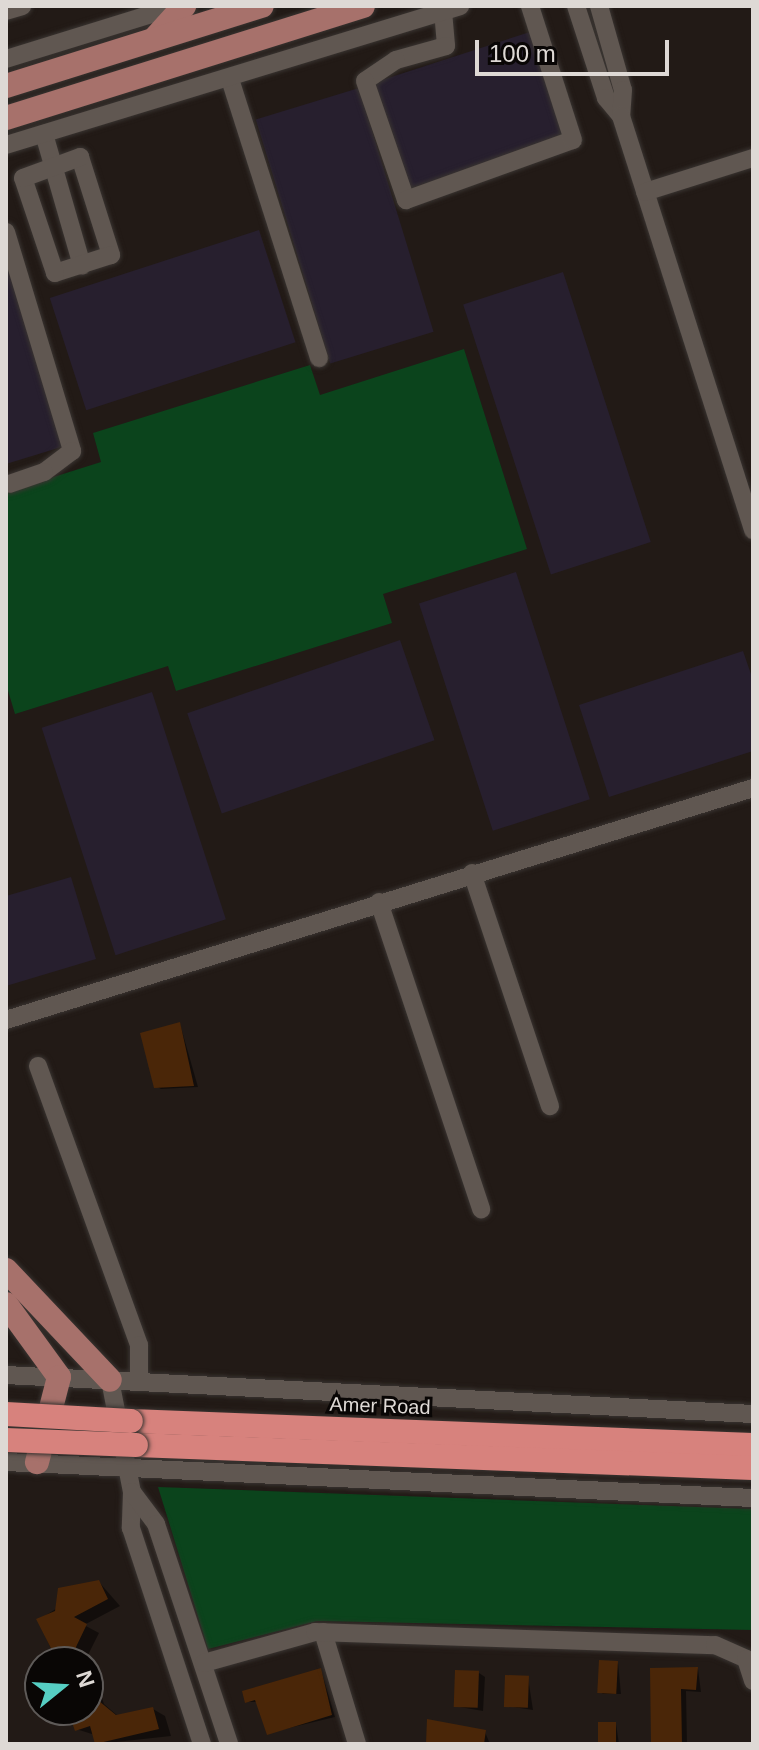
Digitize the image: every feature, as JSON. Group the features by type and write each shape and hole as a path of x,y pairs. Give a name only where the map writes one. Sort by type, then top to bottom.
{"highway":[{"name":"Amer Road","path":"6,1414 131,1443 753,1445"},
{"name":"Amer Road","path":"6,1440 753,1468"}],"main road":[{"path":"151,41 184,6"},
{"path":"6,118 363,6"},
{"path":"6,86 151,41 222,12 256,7"},
{"path":"6,1270 110,1380"},
{"path":"6,1304 59,1377 37,1462"}],"street":[{"path":"6,11 22,6"},
{"path":"6,59 177,6"},
{"path":"6,145 451,9 446,46 396,60 365,81 406,200 573,140 530,6"},
{"path":"576,6 606,98 621,116"},
{"path":"599,6 623,90 621,116 753,530"},
{"path":"256,7 263,38"},
{"path":"222,12 235,47"},
{"path":"230,79 319,358"},
{"path":"44,134 82,266"},
{"path":"645,192 753,158"},
{"path":"84,160 112,252 82,266 54,272 23,178 53,165 84,160"},
{"path":"6,232 72,451 44,472 10,484"},
{"path":"6,1020 753,788"},
{"path":"472,873 550,1106"},
{"path":"379,902 481,1209"},
{"path":"38,1066 139,1345 139,1379"},
{"path":"6,1375 139,1379 753,1414"},
{"path":"110,1380 131,1443 131,1528 202,1744"},
{"path":"6,1462 37,1462 131,1443 753,1498"},
{"path":"132,1492 156,1524 229,1744"},
{"path":"204,1663 323,1632 715,1645 746,1659 753,1681"},
{"path":"323,1632 357,1744"}],"shaded area":[{"path":"536,30 571,137 404,191 370,84"},
{"path":"359,88 434,332 330,363 256,120"},
{"path":"259,230 295,342 86,410 50,298"},
{"path":"6,252 68,445 6,464"},
{"path":"563,272 651,542 551,575 463,304"},
{"path":"516,572 590,799 493,831 419,604"},
{"path":"400,640 435,740 222,813 187,713"},
{"path":"743,651 753,680 753,751 609,797 579,705"},
{"path":"152,692 226,919 116,955 42,728"},
{"path":"71,877 96,959 6,986 6,896"}],"green space":[{"path":"464,349 527,549 383,594 392,623 176,691 168,666 15,714 6,684 6,492 101,462 93,433 310,365 320,395"},
{"path":"158,1487 753,1509 753,1630 317,1621 208,1649"}],"building":[{"path":"180,1022 194,1086 154,1088 140,1033"},
{"path":"99,1580 108,1599 74,1617 87,1624 76,1646 50,1646 36,1619 55,1611 58,1588"},
{"path":"599,1660 618,1661 616,1694 597,1693"},
{"path":"698,1667 696,1690 681,1689 682,1744 651,1744 650,1668"},
{"path":"321,1668 332,1715 267,1735 255,1700 245,1703 242,1691"},
{"path":"455,1670 479,1671 478,1708 454,1707"},
{"path":"505,1675 529,1676 528,1708 504,1707"},
{"path":"104,1705 116,1715 153,1707 159,1729 95,1744 90,1726 104,1726"},
{"path":"427,1719 486,1730 484,1744 426,1744"},
{"path":"598,1722 616,1722 616,1744 598,1744"},
{"path":"73,1726 90,1726 75,1731"}]}
